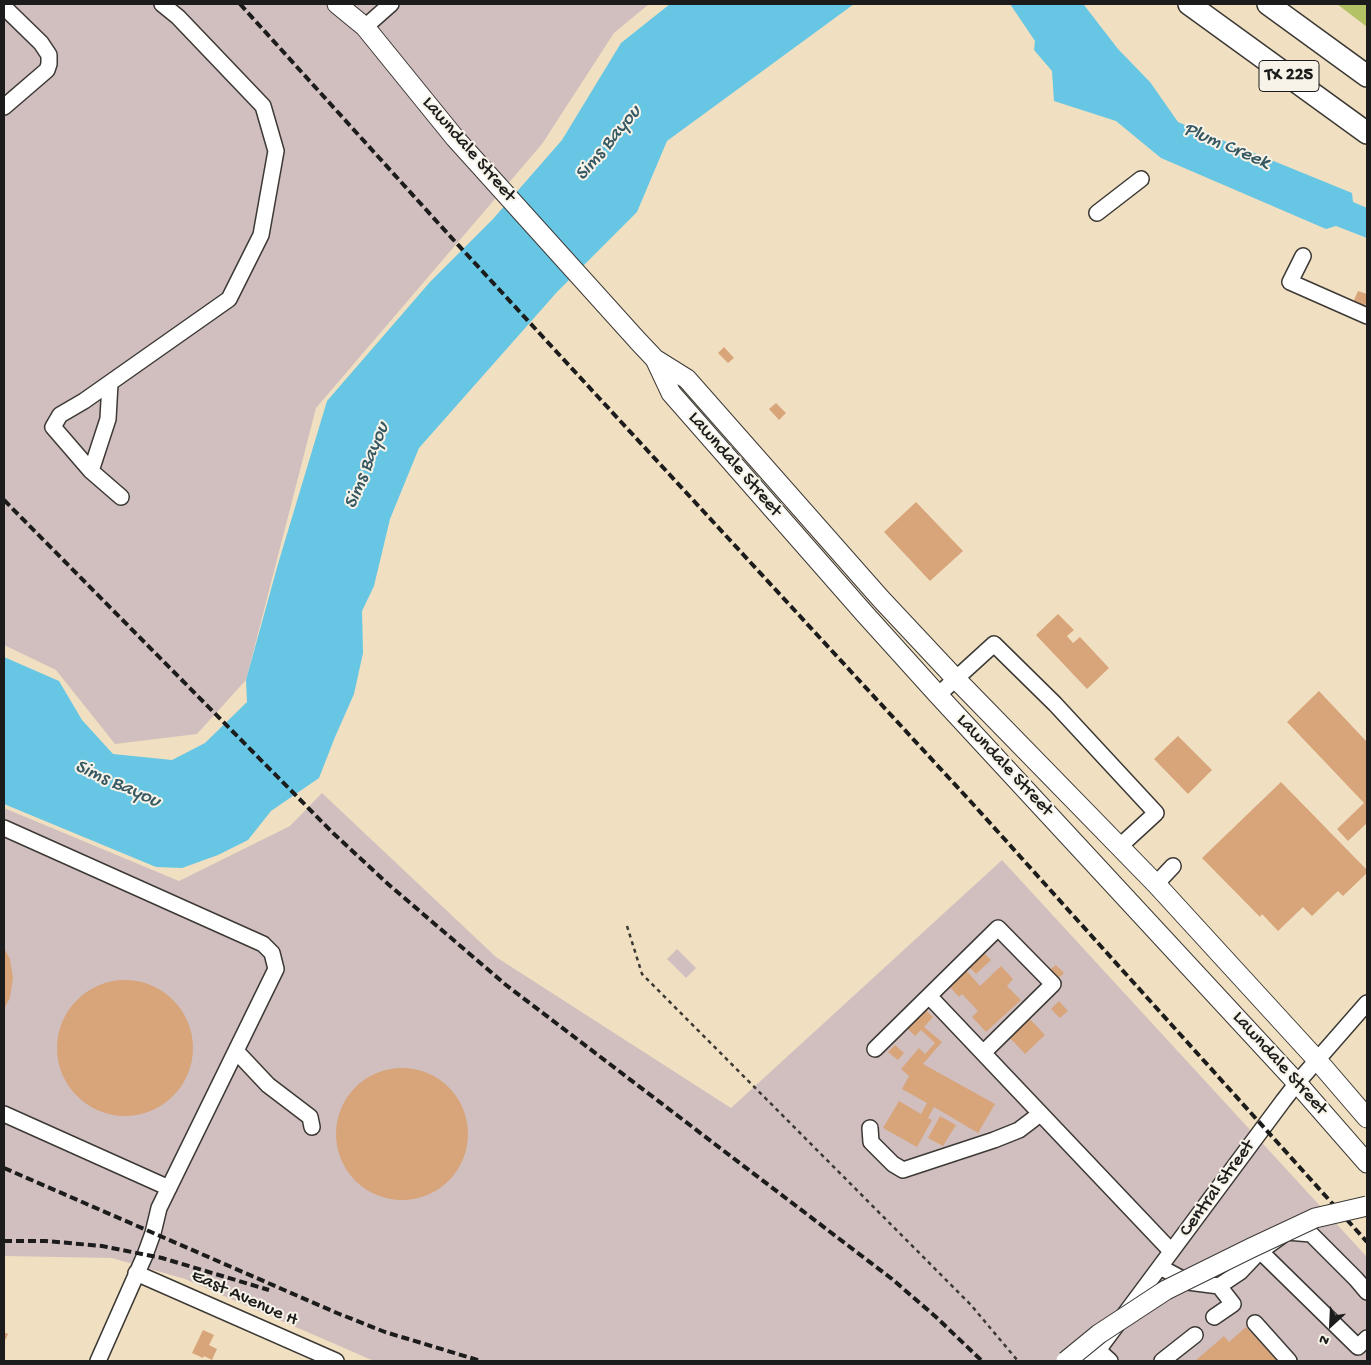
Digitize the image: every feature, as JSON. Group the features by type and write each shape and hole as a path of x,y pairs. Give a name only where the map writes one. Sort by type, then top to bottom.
{"highway":[{"name":"TX 225","path":"1189,4 1367,133"},
{"name":"TX 225","path":"1268,4 1367,76"}],"main road":[{"name":"Lawndale Street","path":"337,4 366,27 455,138 638,341 655,359 687,379 881,599 1119,848 1156,884 1360,1107 1367,1118"},
{"name":"Lawndale Street","path":"356,4 366,27"},
{"name":"Lawndale Street","path":"655,359 671,393 938,695 1298,1083 1367,1163"},
{"path":"1066,1361 1100,1334 1166,1290 1315,1218 1367,1206"}],"street":[{"path":"121,497 91,471 53,427 60,415 84,401 229,299 261,234 276,151 262,106 178,17 162,4"},
{"path":"366,27 391,4"},
{"path":"4,7 41,43 49,55 47,70 4,107"},
{"path":"1097,213 1142,179"},
{"path":"1303,256 1290,282 1367,316"},
{"path":"91,471 108,419 110,383"},
{"path":"938,695 994,644 1055,704 1156,812 1119,848"},
{"path":"4,828 263,944 272,953 276,969 159,1208 145,1255 98,1361"},
{"path":"1156,884 1173,866"},
{"path":"875,1049 998,928 1053,984 983,1053"},
{"path":"929,996 1171,1251"},
{"name":"Central Street","path":"1094,1356 1264,1126 1298,1083 1367,1003"},
{"path":"236,1051 268,1085 310,1117 312,1127"},
{"path":"4,1114 169,1188"},
{"path":"870,1128 871,1142 893,1164 903,1170 1019,1130 1040,1114"},
{"path":"1160,1267 1188,1282 1219,1286 1240,1272 1260,1251 1287,1232 1311,1234 1367,1292"},
{"path":"1260,1251 1358,1347 1367,1338"},
{"name":"East Avenue H","path":"136,1273 336,1361"},
{"path":"1214,1317 1233,1304 1219,1286"},
{"path":"1255,1323 1289,1361"},
{"path":"1162,1361 1195,1335"},
{"path":"1094,1356 1110,1361"}],"path":[{"path":"627,926 642,974 971,1305 1018,1361"}],"shaded area":[{"path":"4,4 649,4 614,33 542,144 316,408 246,680 197,734 115,744 56,670 4,645"},
{"path":"322,793 496,957 731,1108 1002,860 1367,1257 1367,1361 374,1361 185,1279 112,1258 4,1256 4,808 179,881 290,826"},
{"path":"677,949 696,968 686,978 667,959"}],"green space":[{"path":"1337,4 1367,4 1367,27"}],"water":[{"name":"Sims Bayou","path":"670,4 854,4 667,141 637,212 557,292 419,448 390,519 374,586 362,611 363,653 354,694 319,778 271,811 248,840 218,855 182,868 156,867 4,804 4,657 59,681 82,720 113,754 172,760 205,743 247,702 246,680 278,564 327,401 430,282 493,219 562,140 621,43"},
{"name":"Plum Creek","path":"1010,4 1084,5 1118,49 1150,82 1178,122 1352,193 1353,202 1367,208 1367,238 1336,226 1326,229 1161,158 1116,121 1054,101 1052,71 1034,50 1035,41"}],"building":[{"path":"1358,291 1367,294 1367,301 1363,312 1351,307"},
{"path":"724,347 734,358 728,363 718,353"},
{"path":"776,403 786,413 779,420 769,409"},
{"path":"916,502 963,551 930,581 884,532"},
{"path":"1058,614 1074,630 1067,636 1073,643 1080,637 1109,668 1087,689 1036,635"},
{"path":"1319,691 1367,742 1367,823 1348,841 1337,829 1364,803 1287,722"},
{"path":"1178,736 1212,770 1188,794 1154,759"},
{"path":"1281,782 1367,870 1367,873 1343,896 1338,891 1312,916 1303,907 1278,931 1262,914 1260,917 1202,858"},
{"path":"4,948 10,959 13,978 10,998 4,1009"},
{"path":"983,952 991,960 976,974 968,966"},
{"path":"1056,965 1064,973 1054,982 1046,973"},
{"path":"1001,966 1013,979 1007,986 1021,1000 986,1032 972,1017 978,1011 962,994 959,997 948,985 965,969 980,986"},
{"path":"125,980 151,985 163,991 173,1000 182,1010 188,1022 193,1048 188,1074 182,1086 173,1096 163,1105 151,1111 125,1116 99,1111 87,1105 77,1096 68,1086 62,1074 57,1048 62,1022 68,1010 77,1000 87,991 99,985"},
{"path":"1059,1001 1068,1011 1060,1018 1051,1009"},
{"path":"926,1010 933,1017 924,1027 942,1042 923,1064 995,1104 978,1133 934,1107 928,1118 932,1120 917,1147 883,1128 899,1101 921,1114 927,1103 902,1089 909,1076 901,1069 919,1048 925,1054 935,1043 921,1030 915,1036 908,1029"},
{"path":"1028,1017 1045,1035 1025,1054 1008,1036"},
{"path":"895,1045 904,1053 898,1060 888,1052"},
{"path":"402,1068 415,1069 427,1073 449,1087 463,1109 467,1121 467,1147 463,1159 449,1181 427,1195 415,1199 402,1200 389,1199 377,1195 355,1181 341,1159 337,1147 336,1134 337,1121 341,1109 355,1087 377,1073 389,1069"},
{"path":"940,1116 956,1125 943,1146 928,1138"},
{"path":"1246,1327 1278,1361 1195,1361 1224,1336 1229,1342"},
{"path":"203,1330 214,1335 209,1345 217,1349 212,1360 192,1353"},
{"path":"4,1332 8,1334 4,1343"}],"railway":[{"path":"240,4 449,235 972,803 1367,1242"},
{"path":"4,500 333,833 388,884 506,985 892,1279 936,1317 982,1361"},
{"path":"4,1168 337,1313 385,1332 481,1361"},
{"path":"4,1241 46,1241 102,1246 162,1258 269,1290"}]}
